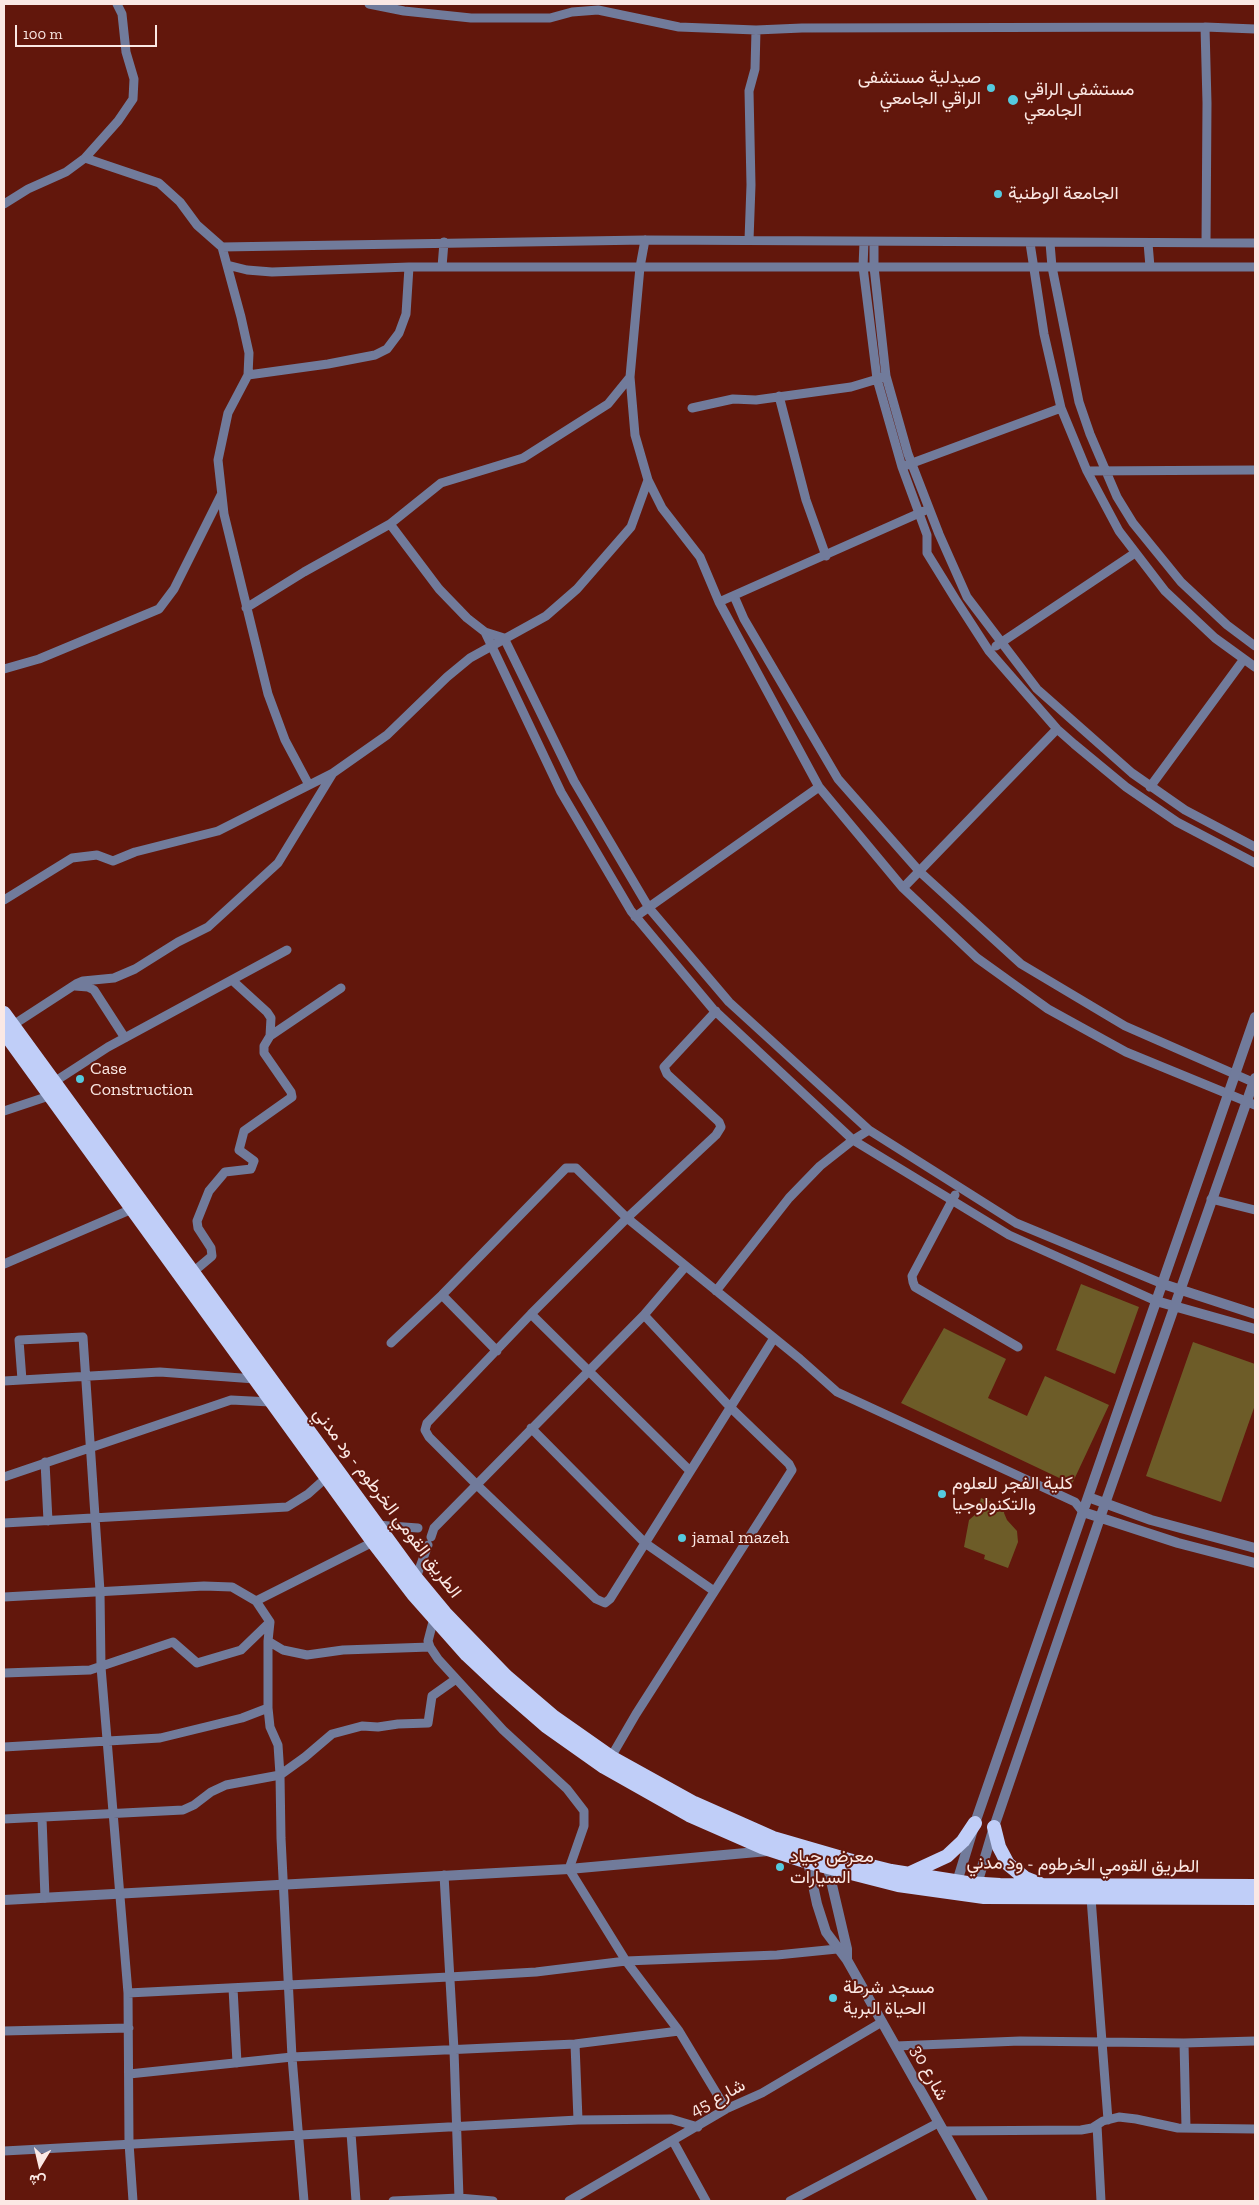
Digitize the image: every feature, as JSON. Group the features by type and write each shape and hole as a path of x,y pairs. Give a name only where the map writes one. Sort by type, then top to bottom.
{"highway":[{"name":"الطريق القومي الخرطوم - ود مدني","path":"4,1013 8,1028 49,1096 373,1542 434,1618 500,1686 546,1726 604,1767 689,1815 771,1850 828,1868 898,1885 967,1896 1255,1899"},
{"name":"الطريق القومي الخرطوم - ود مدني","path":"8,1028 54,1082 416,1578 451,1619 506,1676 554,1717 612,1757 694,1803 773,1838 859,1864 908,1874 977,1884 1255,1886"},
{"path":"908,1874 947,1856 963,1841 975,1823"},
{"path":"994,1827 999,1847 1008,1864 1025,1878 1048,1886"}],"street":[{"path":"4,204 28,189 66,172 85,158 118,120 133,99 134,79 126,52 122,14 117,4"},
{"path":"369,4 404,12 471,18 550,18 572,12 598,10 679,27 756,30 802,28 1205,27 1255,29"},
{"path":"1205,27 1207,104 1206,243"},
{"path":"748,240 751,185 749,91 755,69 756,30"},
{"path":"85,158 159,183 180,202 197,225 222,247 249,353 248,375 228,413 218,460 224,514 268,694 285,740 309,785"},
{"path":"222,247 645,240 1255,243"},
{"path":"645,240 640,267 630,377 634,435 648,480 662,508 700,557 719,602 820,787 903,888 977,958 1048,1009 1126,1052 1251,1104"},
{"path":"442,267 444,242"},
{"path":"864,242 863,267 882,378 919,513 927,535 927,553 988,650 1057,729 1126,787 1177,822 1255,863"},
{"path":"874,242 882,378"},
{"path":"1030,243 1060,408 1087,471 1119,531 1165,591 1215,638 1255,667"},
{"path":"1050,243 1052,267 1079,402 1105,470 1133,523 1181,582 1227,625 1255,646"},
{"path":"1148,243 1150,267"},
{"path":"227,266 272,272 409,267 1255,267"},
{"path":"248,375 328,364 375,355 387,349 399,333 406,314 409,267"},
{"path":"246,608 304,572 390,524 441,483 523,458 608,404 630,377"},
{"path":"692,408 733,399 756,400 851,387 882,378"},
{"path":"778,396 798,474 826,556"},
{"path":"907,465 1060,408"},
{"path":"907,465 929,509 967,597 1037,689 1150,787 1185,810 1255,848"},
{"path":"1087,471 1255,470"},
{"path":"4,900 72,858 97,855 112,861 135,852 218,831 333,773 387,735 447,677 470,658 546,616 577,589 631,527 648,480"},
{"path":"4,669 39,659 159,609 174,588 222,495"},
{"path":"719,602 929,509"},
{"path":"390,524 439,589 467,618 485,632 504,638 577,787 649,908 729,1002 869,1130 1016,1223 1180,1291 1255,1314"},
{"path":"988,650 1135,553"},
{"path":"734,596 744,619 838,779 920,872 1021,964 1125,1026 1235,1075 1255,1081 1251,1104 1211,1199 994,1827 977,1884"},
{"path":"485,632 561,792 635,917 716,1010 853,1140 1009,1235 1156,1301 1255,1329"},
{"path":"1150,787 1244,659"},
{"path":"903,888 1057,729"},
{"path":"8,1028 72,986 83,981 114,978 135,969 178,942 208,928 278,863 333,773"},
{"path":"561,792 577,787"},
{"path":"635,917 820,787"},
{"path":"54,1082 125,1038 287,950"},
{"path":"233,981 267,1012 271,1018 270,1036"},
{"path":"72,986 88,987 94,990 125,1038"},
{"path":"193,1272 212,1256 211,1248 198,1228 197,1221 209,1191 225,1172 251,1169 254,1161 239,1150 244,1131 292,1097 291,1092 264,1053 264,1046 270,1036 341,988"},
{"path":"716,1010 664,1067 667,1074 719,1122 721,1127 716,1135 627,1218 531,1314 427,1424 425,1430 429,1437 596,1599 605,1603 610,1599 774,1338"},
{"path":"957,1882 975,1823 1255,1017"},
{"path":"4,1111 49,1096"},
{"path":"716,1291 789,1198 820,1166 869,1130"},
{"path":"391,1343 442,1295 566,1168 576,1168 627,1218 774,1338 836,1392 1075,1502 1083,1512 1146,1533 1255,1564"},
{"path":"960,1188 912,1276 912,1282 915,1287 1018,1347"},
{"path":"1211,1199 1255,1210"},
{"path":"4,1264 132,1209"},
{"path":"376,1525 426,1528 477,1484 644,1315 685,1267"},
{"path":"442,1295 497,1351"},
{"path":"531,1314 590,1370 690,1471"},
{"path":"612,1757 636,1714 792,1470 789,1464 730,1407 644,1315"},
{"path":"22,1380 19,1340 83,1337 89,1448 96,1518 100,1592 101,1667 128,1993 129,2144 132,2201"},
{"path":"4,1381 160,1372 255,1379"},
{"path":"4,1477 231,1400 271,1402"},
{"path":"531,1428 645,1543 714,1591"},
{"path":"1111,1430 1129,1436"},
{"path":"45,1462 48,1521"},
{"path":"4,1523 286,1507 308,1494 327,1477"},
{"path":"1075,1502 1088,1497 1151,1520 1255,1548"},
{"path":"1146,1533 1151,1520"},
{"path":"416,1578 429,1541 426,1528"},
{"path":"256,1601 373,1542"},
{"path":"4,1597 232,1587 256,1601 270,1622 268,1641 268,1708 270,1727 278,1745 292,2058 304,2201"},
{"path":"434,1618 428,1635 430,1647 456,1679 503,1730 567,1789 584,1811 584,1826 569,1869"},
{"path":"4,1674 90,1670 173,1642 196,1663 241,1650 270,1622"},
{"path":"268,1641 283,1650 307,1655 343,1650 430,1647"},
{"path":"4,1820 183,1810 194,1805 210,1792 226,1785 280,1775 332,1734 362,1726 378,1727 428,1723 432,1696 456,1679"},
{"path":"4,1747 107,1742 177,1735 242,1718 268,1708"},
{"path":"42,1818 45,1898"},
{"path":"4,1900 569,1869 771,1850"},
{"name":"شارع 30","path":"808,1862 822,1924 837,1949 847,1960 980,2200"},
{"name":"شارع 30","path":"828,1868 847,1960"},
{"path":"569,1869 626,1961 679,2031 726,2109"},
{"path":"444,1875 454,2050 459,2198"},
{"path":"1091,1898 1108,2120"},
{"path":"128,1993 536,1972 626,1961 776,1955 837,1949"},
{"path":"233,1988 237,2063"},
{"name":"شارع 45","path":"569,2201 726,2109 762,2093 882,2022"},
{"path":"4,2031 129,2028"},
{"path":"129,2074 292,2058 576,2044 679,2031"},
{"path":"896,2046 1020,2040 1184,2043 1255,2041"},
{"path":"1184,2043 1186,2128"},
{"path":"576,2044 578,2120"},
{"path":"790,2201 940,2127 1082,2130 1119,2117 1186,2128 1255,2129"},
{"path":"4,2151 457,2125 578,2120 671,2119 698,2127"},
{"path":"1097,2125 1101,2201"},
{"path":"352,2132 356,2201"},
{"path":"673,2141 706,2201"},
{"path":"393,2201 459,2198 493,2201"}],"shaded area":[{"path":"1081,1284 1139,1307 1115,1374 1056,1350"},
{"path":"944,1328 1006,1359 988,1398 1027,1416 1045,1376 1109,1405 1072,1484 901,1403"},
{"path":"1193,1342 1255,1364 1255,1405 1221,1502 1146,1476"},
{"path":"981,1498 1005,1507 1004,1513 1007,1520 1017,1531 1018,1542 1008,1568 984,1559 985,1555 964,1547 969,1520 977,1513"}],"place":[{"name":"صيدلية مستشفى الراقي الجامعي","path":"991,88"},
{"name":"مستشفى الراقي الجامعي","path":"1013,100"},
{"name":"الجامعة الوطنية","path":"998,194"},
{"name":"Case Construction","path":"80,1079"},
{"name":"كلية الفجر للعلوم والتكنولوجيا","path":"942,1494"},
{"name":"jamal mazeh","path":"682,1538"},
{"name":"معرض جياد السيارات","path":"780,1867"},
{"name":"مسجد شرطة الحياة البرية","path":"833,1998"}]}
